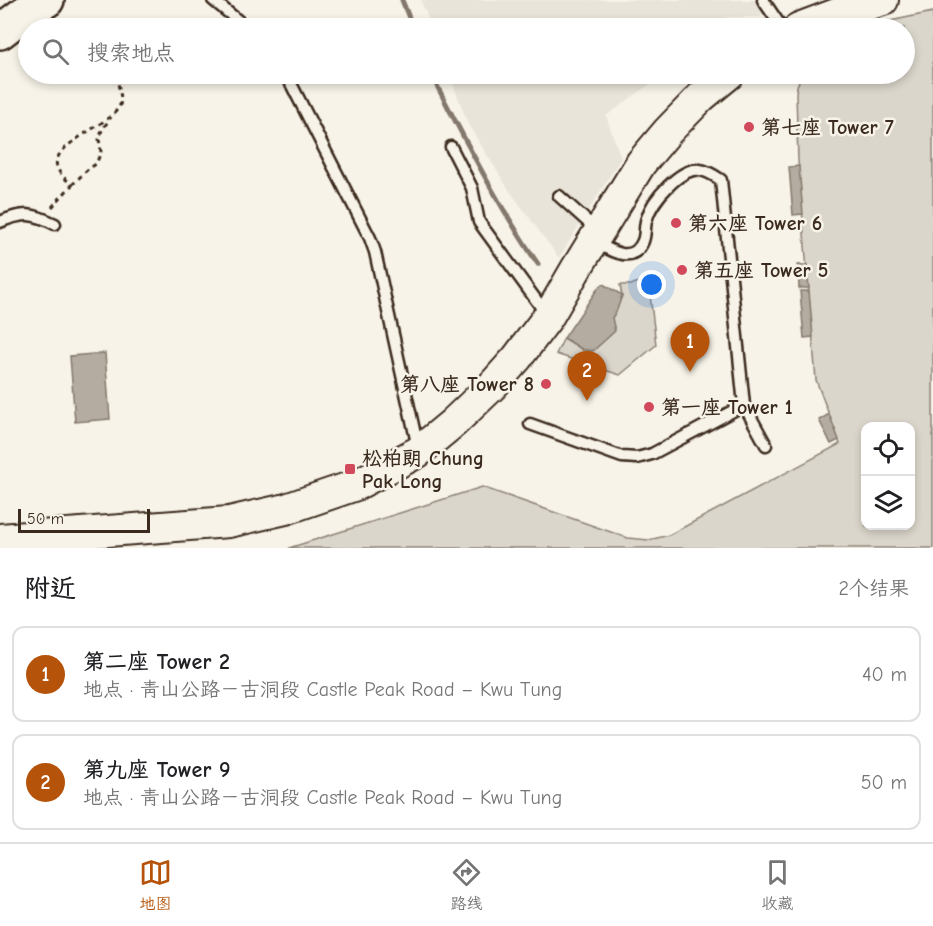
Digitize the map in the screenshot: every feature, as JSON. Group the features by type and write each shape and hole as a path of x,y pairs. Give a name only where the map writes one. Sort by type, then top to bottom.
{"highway":[{"path":"18,18 47,0"},
{"path":"0,32 18,18"}],"main road":[{"path":"826,18 874,2"},
{"path":"0,539 30,543 229,522 286,509 356,484 418,452 492,386 517,358 548,317 641,163 684,114 717,84"}],"lane":[{"path":"213,0 235,18"},
{"path":"763,0 775,18"},
{"path":"292,84 375,252 418,452"},
{"path":"452,147 472,188 479,222 548,317"},
{"path":"559,196 612,252 625,255 642,244 647,217 658,198 683,174 701,170 721,180 744,405 766,445"},
{"path":"0,222 28,214 55,224"},
{"path":"530,424 622,456 637,458 652,454 744,405"}],"path":[{"path":"43,218 72,185 96,164 101,152 99,139 102,130 119,108 121,101 118,84"},
{"path":"72,185 60,174 56,166 57,157 73,141 112,116"}],"shaded area":[{"path":"769,0 760,17 726,18 428,18 421,1"},
{"path":"933,12 933,548 289,548 482,487 628,538 649,540 669,535 840,444 816,380 798,160 796,93 798,84 915,84 915,18 904,18"},
{"path":"453,84 650,84 606,116 621,158 559,258 509,190 469,126"},
{"path":"799,166 803,214 793,215 789,167"},
{"path":"798,265 807,265 809,288 799,288"},
{"path":"648,278 656,345 620,375 556,354 564,338 582,349 612,318 622,296 620,285 631,285"},
{"path":"603,284 622,295 612,318 615,331 593,351 583,350 564,338"},
{"path":"800,291 809,291 813,337 804,338"},
{"path":"105,353 110,419 75,422 70,356"},
{"path":"829,414 839,440 831,444 819,420"}],"waterway":[{"path":"402,0 409,18"},
{"path":"436,84 495,194 538,264"}],"place":[{"name":"第七座 Tower 7","path":"749,127"},
{"name":"第六座 Tower 6","path":"676,223"},
{"name":"第五座 Tower 5","path":"682,270"},
{"name":"第二座 Tower 2","path":"690,372"},
{"name":"第八座 Tower 8","path":"546,384"},
{"name":"第九座 Tower 9","path":"587,401"},
{"name":"第一座 Tower 1","path":"649,407"},
{"name":"松柏朗 Chung Pak Long","path":"350,469"}]}
